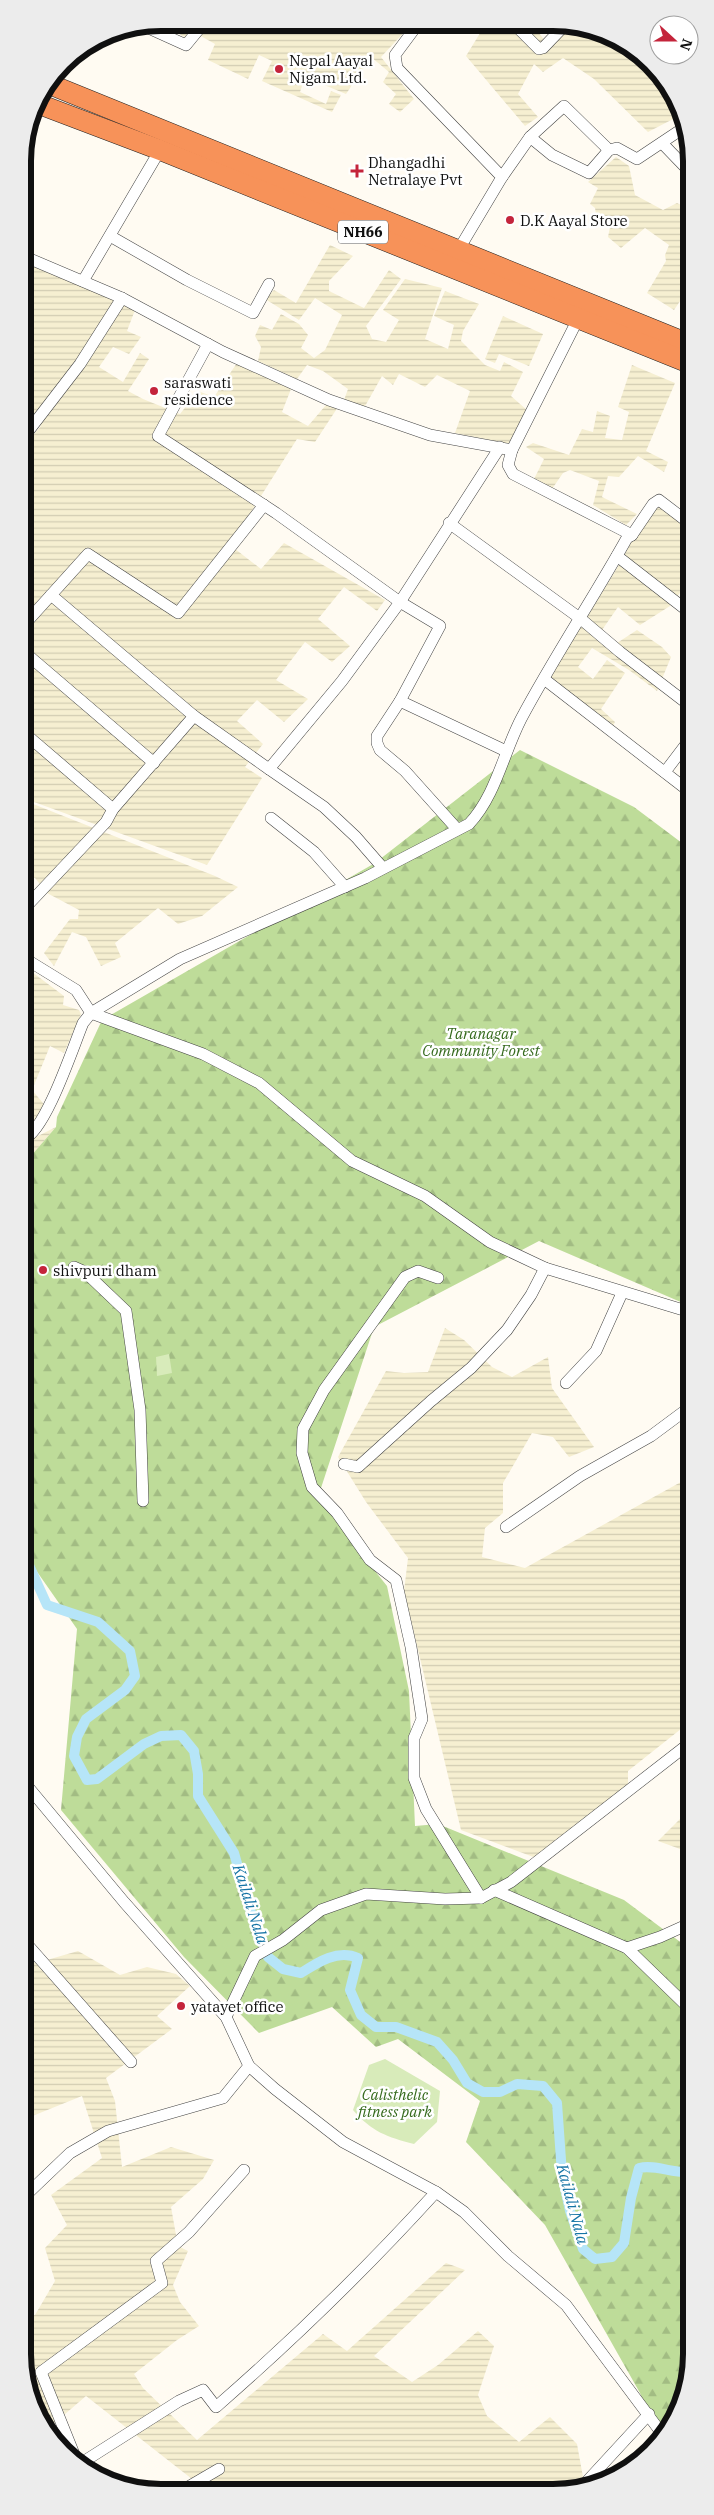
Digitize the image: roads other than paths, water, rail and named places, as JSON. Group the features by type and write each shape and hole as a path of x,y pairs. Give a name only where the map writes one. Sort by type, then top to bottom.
{"highway":[{"name":"NH66","path":"55,86 459,249 683,360"},
{"name":"NH66","path":"44,106 582,310 683,342"}],"street":[{"path":"413,31 395,55 397,68 502,177"},
{"path":"521,31 539,49 543,48 559,32"},
{"path":"157,32 186,45 197,32"},
{"path":"459,249 502,177 530,137 564,106 608,150"},
{"path":"530,137 552,155 589,173 608,150 617,148 637,159 679,131"},
{"path":"662,143 683,165"},
{"path":"83,281 160,150"},
{"path":"110,236 186,280 253,313 269,284"},
{"path":"32,260 122,298 208,344 329,400 430,435 512,450"},
{"path":"32,426 80,364 122,298"},
{"path":"582,310 512,450 508,465 513,474 632,535"},
{"path":"208,344 158,436 264,505 400,602 440,626 400,700 377,736 377,743 380,750 405,771 457,829"},
{"path":"269,769 342,682 400,602 449,523 500,447"},
{"path":"32,1135 42,1121 83,1023 91,1013 180,959 345,887 469,824 476,816 496,782 506,751 544,678 627,538 632,535 653,504 659,500 683,518"},
{"path":"32,616 88,554 178,612 264,505"},
{"path":"449,523 581,618 620,652 683,700"},
{"path":"617,556 683,607"},
{"path":"51,595 194,716 324,807 356,837 383,868"},
{"path":"32,658 154,763"},
{"path":"544,678 683,786"},
{"path":"400,700 506,751"},
{"path":"32,901 106,822 113,809 194,716"},
{"path":"32,739 113,809"},
{"path":"665,772 683,749"},
{"path":"271,818 314,852 345,887"},
{"path":"32,963 76,990 91,1013 203,1054 259,1083 352,1161 412,1188 490,1242 545,1268 682,1310"},
{"path":"74,1267 85,1272 126,1311 140,1410 143,1501"},
{"path":"344,1464 358,1467 430,1401 472,1368 507,1330 531,1295 545,1268"},
{"path":"438,1278 418,1271 405,1277 324,1390 303,1429 302,1453 312,1487 337,1514 370,1560 396,1580 411,1647 422,1719 414,1738 414,1778 426,1809 481,1898"},
{"path":"566,1383 596,1351 622,1293"},
{"path":"506,1527 580,1476 652,1436 682,1413"},
{"path":"226,2017 255,1956 283,1940 321,1910 366,1894 445,1899 481,1898 511,1882 682,1749"},
{"path":"31,1791 124,1902 226,2017 249,2066 275,2090 343,2142 436,2192 464,2212 508,2256 566,2305 659,2428"},
{"path":"494,1890 627,1948 682,2001"},
{"path":"627,1948 682,1927"},
{"path":"31,1949 131,2062"},
{"path":"31,2190 70,2153 108,2131 223,2098 249,2066"},
{"path":"69,2446 41,2372 162,2283 156,2261 189,2232 244,2170"},
{"path":"86,2460 179,2401 203,2390 216,2407 301,2332 371,2263 436,2192"},
{"path":"590,2478 649,2414"},
{"path":"193,2484 219,2469"}],"waterway":[{"name":"Kailali Nala","path":"31,1570 47,1605 98,1622 130,1651 135,1676 125,1690 86,1719 77,1737 74,1756 87,1780 97,1779 144,1744 161,1736 181,1735 194,1751 198,1774 198,1796 234,1853 251,1912 268,1957 283,1969 301,1973 328,1958 343,1955 358,1958 350,1990 361,2015 376,2027 396,2027 437,2042 453,2060 467,2083 483,2092 500,2092 517,2084 543,2086 557,2103 562,2174 570,2211 583,2249 595,2259 612,2257 624,2243 631,2198 639,2168 652,2167 682,2172"}],"place":[{"name":"Nepal Aayal Nigam Ltd.","path":"279,69"},
{"name":"Dhangadhi Netralaye Pvt","path":"357,171"},
{"name":"D.K Aayal Store","path":"510,220"},
{"name":"saraswati residence","path":"154,391"},
{"name":"shivpuri dham","path":"43,1270"},
{"name":"yatayet office","path":"181,2006"}],"park label":[{"name":"Taranagar Community Forest","path":"481,1042"},
{"name":"Calisthelic fitness park","path":"395,2102"}]}
